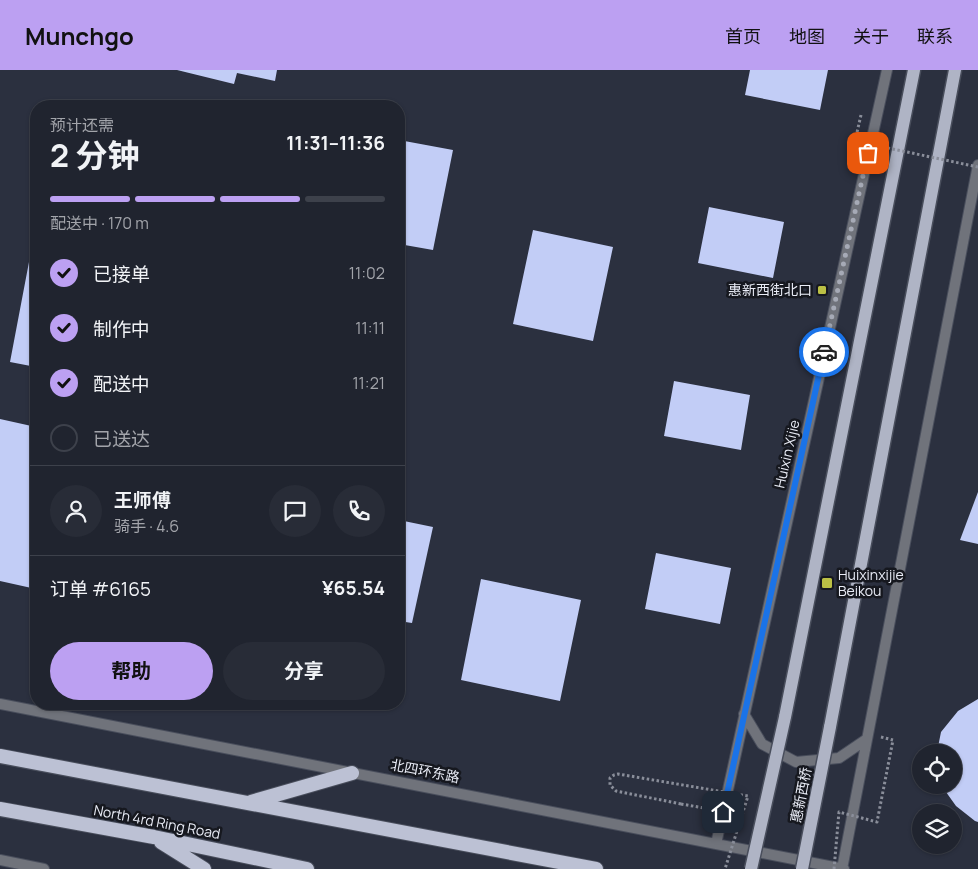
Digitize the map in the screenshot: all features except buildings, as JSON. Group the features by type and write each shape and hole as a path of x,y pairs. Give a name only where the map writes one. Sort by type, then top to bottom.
{"highway":[{"path":"0,756 596,869"},
{"path":"247,803 352,773"},
{"name":"North 4rd Ring Road","path":"0,809 154,837 307,869"},
{"path":"154,837 204,869"}],"main road":[{"path":"751,869 785,717 914,70"},
{"name":"惠新西桥","path":"802,869 954,70"}],"street":[{"name":"Huixin Xijie","path":"716,844 887,70"},
{"path":"843,869 978,166"},
{"name":"北四环东路","path":"0,704 30,710"},
{"name":"北四环东路","path":"31,710 843,869"},
{"path":"744,714 762,744 796,762 839,758 867,739"},
{"path":"0,860 44,869"}],"path":[{"path":"862,115 855,141 978,166"},
{"path":"834,869 839,812 877,822 893,740"},
{"path":"723,812 616,790 610,785 610,778 618,774 748,796 725,869"}],"way so far":[{"path":"824,352 868,153"}],"place":[{"name":"惠新西街北口","path":"822,290"},
{"name":"Huixinxijie Beikou","path":"827,583"}],"route":[{"path":"723,812 824,352"}]}
